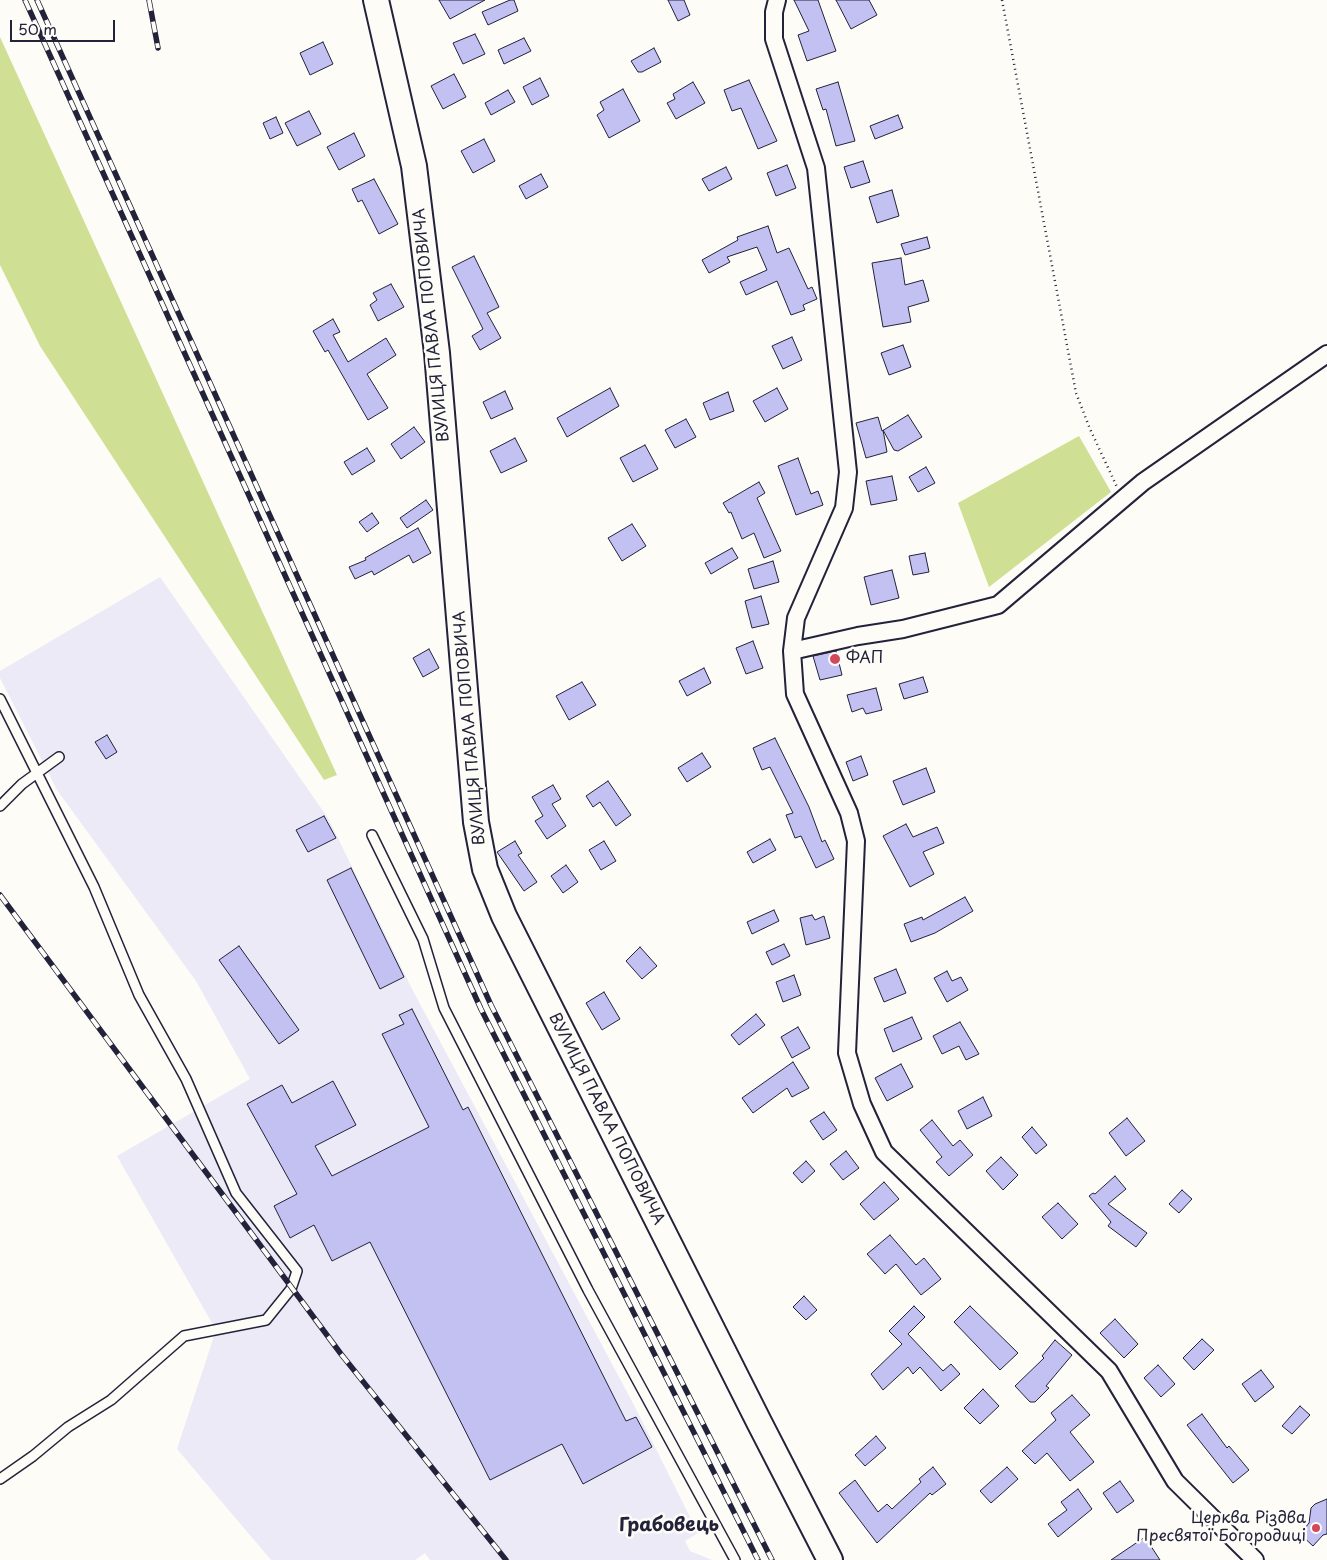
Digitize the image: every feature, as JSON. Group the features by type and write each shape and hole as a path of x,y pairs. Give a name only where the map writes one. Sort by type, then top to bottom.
{"street":[{"name":"ВУЛИЦЯ ПАВЛА ПОПОВИЧА","path":"376,0 414,166 435,333 476,822 485,870 509,925 758,1422 830,1560"},
{"path":"777,0 774,12 774,39 816,168 848,472 844,508 796,618 792,651 795,694 849,813 856,841 847,1054 862,1104 884,1152 1109,1371 1175,1481 1255,1560"},
{"path":"792,651 858,636 903,630 998,605 1143,482 1327,354"}],"lane":[{"path":"0,699 94,887 139,995 186,1079 236,1193 297,1271 291,1288 266,1320 184,1336 111,1400 68,1427 33,1456 0,1479"},
{"path":"0,806 38,773 59,758"},
{"path":"372,835 423,939 444,1008 588,1290 735,1560"}],"path":[{"path":"1002,0 1076,393 1122,500"}],"shaded area":[{"path":"160,577 328,818 411,987 635,1407 698,1533 685,1541 690,1551 712,1560 430,1560 425,1553 415,1560 271,1560 177,1449 216,1330 117,1156 250,1079 196,981 57,790 0,678 0,671"}],"green space":[{"path":"0,37 337,775 324,780 40,346 0,265"},
{"path":"1079,436 1111,492 989,587 958,503"}],"building":[{"path":"439,0 485,0 450,19"},
{"path":"514,0 518,11 488,25 482,12"},
{"path":"668,0 684,0 690,15 678,21"},
{"path":"794,0 818,0 836,51 807,61 798,35 809,31"},
{"path":"836,0 869,0 877,15 851,29"},
{"path":"475,34 485,54 463,64 453,43"},
{"path":"524,38 531,51 504,64 498,50"},
{"path":"323,42 333,64 310,75 300,53"},
{"path":"654,48 661,62 642,72 638,72 631,61"},
{"path":"454,74 466,97 443,109 431,86"},
{"path":"540,78 549,96 532,105 523,87"},
{"path":"749,80 777,141 758,149 741,108 732,111 724,90"},
{"path":"693,82 705,103 676,119 667,103 675,99 673,94"},
{"path":"838,82 855,141 836,146 826,109 823,110 816,89"},
{"path":"623,89 640,121 609,138 597,115 604,110 600,102"},
{"path":"508,90 515,102 491,115 485,103"},
{"path":"309,111 321,134 297,146 285,123"},
{"path":"898,115 903,128 875,139 870,126"},
{"path":"276,117 283,133 270,139 263,123"},
{"path":"354,133 365,156 339,170 327,147"},
{"path":"484,139 495,161 473,173 461,151"},
{"path":"863,161 870,182 851,188 844,167"},
{"path":"787,165 796,188 776,196 767,173"},
{"path":"726,167 732,179 709,191 702,179"},
{"path":"541,174 548,187 526,199 519,186"},
{"path":"374,179 398,224 379,234 362,200 358,202 352,189"},
{"path":"892,190 899,216 877,223 869,197"},
{"path":"768,226 777,253 789,248 808,289 812,287 817,299 803,305 805,310 791,315 777,281 746,295 740,282 767,270 757,247 727,257 730,262 709,273 702,260 738,240 737,237"},
{"path":"927,237 930,248 905,255 901,244"},
{"path":"474,256 499,307 487,313 501,338 480,350 472,336 483,329 452,267"},
{"path":"901,258 905,285 923,280 929,301 908,307 911,322 883,327 872,263"},
{"path":"391,284 404,307 378,321 370,305 377,300 373,293"},
{"path":"333,319 340,332 333,335 348,362 386,338 396,355 367,374 388,408 368,420 328,350 325,352 313,331"},
{"path":"792,337 802,360 783,369 772,346"},
{"path":"903,345 911,367 889,375 881,353"},
{"path":"610,388 619,406 567,437 557,418"},
{"path":"777,388 788,409 765,422 753,401"},
{"path":"505,391 513,409 491,419 483,402"},
{"path":"728,392 734,411 710,420 703,403"},
{"path":"908,415 922,437 898,451 894,450 883,430"},
{"path":"878,417 883,430 887,452 866,458 856,423"},
{"path":"686,419 696,437 675,448 665,430"},
{"path":"414,427 425,442 401,459 391,444"},
{"path":"515,438 527,461 501,473 490,451"},
{"path":"645,445 658,469 633,482 620,458"},
{"path":"367,448 375,461 352,475 344,462"},
{"path":"798,458 811,494 818,491 823,505 796,515 778,466"},
{"path":"926,467 935,483 918,492 909,477"},
{"path":"892,476 897,500 871,505 866,481"},
{"path":"759,482 765,493 757,498 781,551 764,558 754,533 742,539 731,512 729,513 723,503"},
{"path":"426,500 433,510 407,528 400,518"},
{"path":"372,513 379,523 367,532 359,522"},
{"path":"632,524 646,546 622,561 608,538"},
{"path":"418,528 431,553 413,563 409,555 374,575 372,571 355,579 349,567 366,560 365,558"},
{"path":"732,548 738,558 711,574 705,563"},
{"path":"925,553 929,572 913,575 909,556"},
{"path":"773,561 779,582 754,589 748,569"},
{"path":"892,570 899,598 871,605 864,577"},
{"path":"761,596 769,624 752,628 745,601"},
{"path":"753,641 763,668 746,674 736,648"},
{"path":"429,649 439,668 423,677 413,658"},
{"path":"836,651 842,675 820,680 813,656"},
{"path":"704,668 711,683 687,696 679,681"},
{"path":"923,677 928,692 904,699 899,684"},
{"path":"582,682 596,705 569,720 556,696"},
{"path":"876,688 882,710 866,714 863,708 852,712 847,695"},
{"path":"107,735 117,752 106,759 95,742"},
{"path":"775,738 809,807 822,842 825,840 834,859 816,868 801,836 795,838 786,815 793,813 770,767 762,770 753,748"},
{"path":"702,753 711,767 687,782 678,768"},
{"path":"861,756 868,775 853,781 846,762"},
{"path":"926,768 935,792 903,805 893,781"},
{"path":"608,781 631,815 616,826 600,802 593,807 586,796"},
{"path":"553,785 561,799 552,804 566,826 547,839 535,821 543,816 532,797"},
{"path":"324,816 336,838 308,852 296,830"},
{"path":"906,824 913,837 937,827 944,843 923,852 934,874 910,887 883,836"},
{"path":"770,839 776,850 753,863 747,852"},
{"path":"515,841 522,853 518,855 537,882 524,891 497,852"},
{"path":"604,841 616,861 601,870 589,850"},
{"path":"566,865 578,882 563,893 551,876"},
{"path":"351,868 404,977 380,989 327,880"},
{"path":"965,897 973,911 935,933 911,942 904,924 922,917 923,920"},
{"path":"774,910 779,921 752,934 747,922"},
{"path":"812,915 815,920 824,916 830,938 806,945 800,918"},
{"path":"784,944 790,956 772,965 766,952"},
{"path":"239,946 299,1030 279,1044 219,960"},
{"path":"640,947 657,966 642,979 626,961"},
{"path":"896,969 906,993 884,1002 874,978"},
{"path":"947,971 952,981 961,977 968,990 947,1002 934,978"},
{"path":"794,975 801,995 783,1002 776,982"},
{"path":"604,992 620,1019 602,1030 586,1003"},
{"path":"412,1009 463,1110 468,1107 626,1421 636,1417 652,1447 583,1484 562,1444 490,1480 370,1242 332,1261 314,1225 290,1238 274,1206 297,1194 247,1104 282,1085 292,1103 333,1081 356,1125 315,1146 332,1176 429,1127 382,1034 404,1024 399,1015"},
{"path":"756,1014 765,1025 739,1045 731,1035"},
{"path":"912,1017 922,1039 893,1052 884,1029"},
{"path":"960,1022 979,1054 966,1060 959,1046 942,1054 933,1036"},
{"path":"798,1027 810,1048 792,1058 781,1037"},
{"path":"793,1062 809,1088 792,1097 787,1088 753,1113 742,1098"},
{"path":"901,1064 913,1087 887,1101 875,1078"},
{"path":"983,1097 992,1116 967,1129 958,1111"},
{"path":"824,1112 837,1130 823,1140 810,1121"},
{"path":"1127,1118 1145,1141 1126,1156 1109,1133"},
{"path":"932,1120 953,1146 960,1140 973,1155 949,1176 936,1162 942,1157 920,1130"},
{"path":"1032,1127 1047,1145 1036,1154 1022,1137"},
{"path":"846,1151 859,1168 843,1180 830,1164"},
{"path":"1001,1157 1018,1175 1003,1190 986,1171"},
{"path":"806,1161 815,1171 802,1183 793,1173"},
{"path":"1115,1176 1126,1189 1108,1204 1147,1233 1136,1247 1108,1226 1111,1222 1089,1196 1093,1193 1095,1194"},
{"path":"884,1182 899,1199 874,1220 860,1204"},
{"path":"1182,1190 1192,1199 1179,1213 1169,1204"},
{"path":"1058,1203 1078,1224 1062,1239 1042,1217"},
{"path":"890,1235 916,1265 924,1258 941,1279 921,1295 896,1264 885,1274 867,1254"},
{"path":"804,1296 817,1310 806,1320 793,1307"},
{"path":"914,1306 925,1317 908,1334 943,1371 951,1364 960,1374 941,1391 920,1367 913,1374 908,1367 883,1390 871,1374 902,1344 889,1331"},
{"path":"970,1306 1018,1353 1000,1370 954,1322"},
{"path":"1115,1319 1138,1344 1124,1358 1100,1333"},
{"path":"1202,1339 1214,1350 1194,1370 1183,1358"},
{"path":"1055,1340 1072,1355 1046,1386 1049,1388 1035,1402 1030,1402 1015,1386 1044,1358 1042,1356"},
{"path":"1158,1365 1175,1384 1161,1397 1144,1378"},
{"path":"1261,1370 1274,1387 1255,1402 1242,1384"},
{"path":"983,1389 999,1406 980,1424 964,1408"},
{"path":"1072,1395 1090,1415 1070,1432 1094,1462 1070,1481 1047,1453 1035,1464 1022,1451 1056,1420 1051,1413"},
{"path":"1300,1406 1310,1415 1292,1434 1282,1426"},
{"path":"1202,1414 1227,1448 1229,1446 1249,1470 1233,1483 1187,1425"},
{"path":"876,1436 886,1448 865,1466 855,1455"},
{"path":"933,1467 946,1484 932,1495 930,1493 877,1543 839,1493 855,1480 878,1512 887,1504 892,1509 921,1482 919,1479"},
{"path":"1007,1467 1018,1479 991,1503 980,1491"},
{"path":"1120,1481 1134,1501 1117,1513 1103,1493"},
{"path":"1078,1489 1092,1509 1058,1537 1048,1524 1067,1510 1061,1502"},
{"name":"Церква Різдва Пресвятої Богородиці","path":"1327,1499 1327,1534 1323,1535 1313,1546 1300,1534 1309,1523 1311,1508 1315,1504"},
{"path":"1145,1537 1160,1560 1111,1560"}],"railway":[{"path":"25,0 481,1009 758,1560"},
{"path":"37,0 491,1005 772,1560"},
{"path":"149,0 158,48"},
{"path":"0,895 341,1354 506,1560"}],"place":[{"name":"ФАП","path":"835,659"},
{"name":"Церква Різдва Пресвятої Богородиці","path":"1316,1528"}],"district":[{"name":"Грабовець","path":"669,1526"}]}
